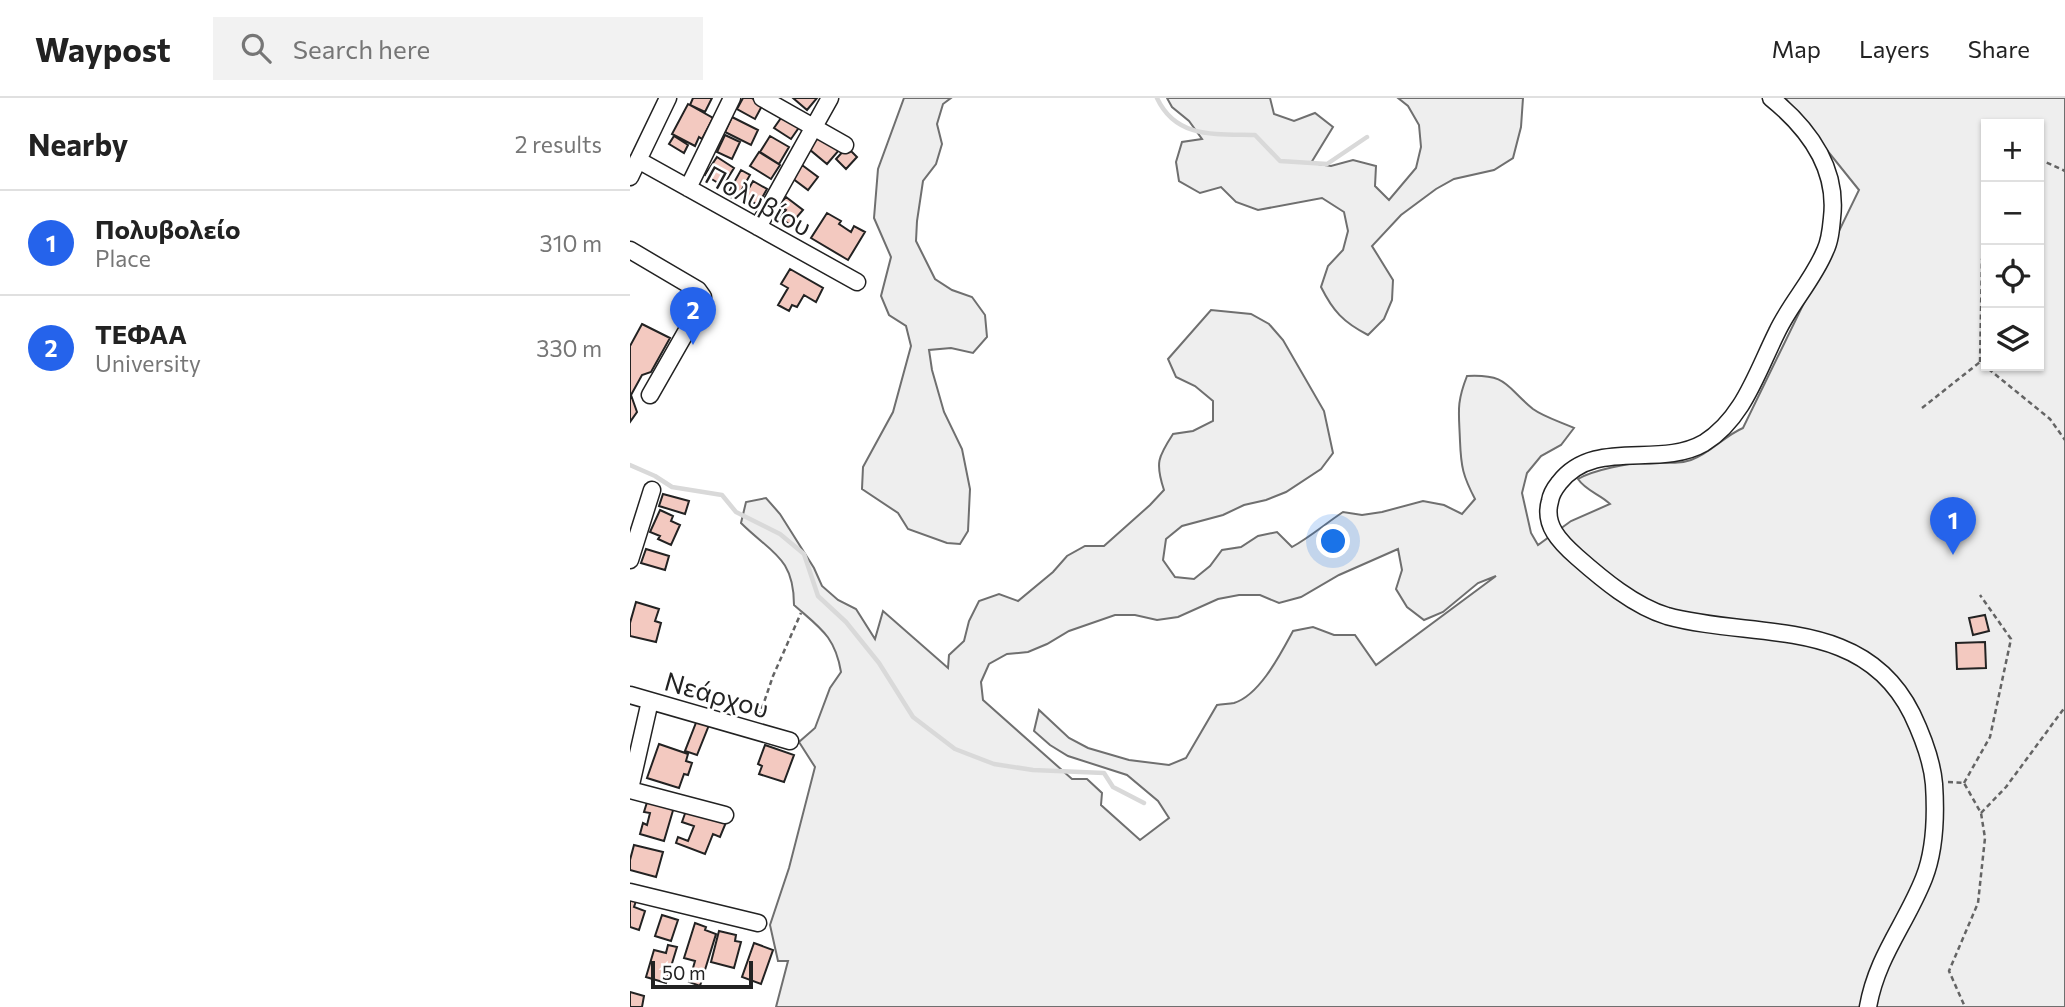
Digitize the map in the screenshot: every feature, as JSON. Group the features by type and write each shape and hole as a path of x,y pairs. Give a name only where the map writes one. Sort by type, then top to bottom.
{"street":[{"path":"630,177 668,98"},
{"path":"688,188 732,98"},
{"path":"762,98 845,145"},
{"path":"758,227 830,98"},
{"path":"1771,98 1798,122 1812,140 1826,167 1833,211 1826,250 1777,330 1744,400 1729,422 1708,440 1690,450 1661,456 1603,458 1579,465 1562,479 1551,496 1548,514 1556,537 1588,567 1652,610 1678,618 1813,638 1848,651 1878,669 1905,702 1922,736 1934,781 1933,843 1925,876 1877,972 1868,1007"},
{"name":"Πολυβίου","path":"638,160 857,282"},
{"path":"630,250 698,290 703,297 702,304 650,395"},
{"path":"630,560 652,490"},
{"name":"Νεάρχου","path":"630,695 790,741"},
{"path":"650,701 630,789 725,815"},
{"path":"630,892 758,923"}],"path":[{"path":"2044,161 2065,170"},
{"path":"1980,362 1984,245"},
{"path":"1922,408 1980,362"},
{"path":"1980,362 2050,419 2065,440"},
{"path":"1964,783 1990,737 2011,639 1980,595"},
{"path":"756,731 772,676 800,613"},
{"path":"1980,813 2006,788 2065,707"},
{"path":"1934,781 1964,783"},
{"path":"1964,783 1980,813 1985,838 1978,903 1949,971 1965,1007"}],"shaded area":[{"path":"904,98 951,98 943,104 937,124 942,144 936,164 923,181 916,241 935,279 952,290 972,297 985,315 987,337 973,353 951,348 929,350 944,412 962,449 970,489 968,531 960,544 947,543 908,529 898,513 862,489 863,467 893,412 911,346 906,326 889,315 881,296 891,257 874,218 878,169"},
{"path":"1167,98 1270,98 1274,114 1294,121 1315,113 1333,127 1311,163 1331,166 1353,160 1376,166 1375,186 1389,200 1416,168 1421,147 1419,125 1408,106 1398,98 1523,98 1521,127 1513,158 1494,170 1454,179 1436,189 1401,215 1372,246 1393,280 1392,300 1384,319 1368,335 1340,315 1321,287 1328,266 1343,250 1348,231 1344,212 1322,198 1258,210 1236,202 1221,187 1200,193 1179,181 1176,162 1182,142 1202,139"},
{"path":"1785,98 2065,98 2065,1007 776,1007 788,961 778,961 770,925 789,868 815,767 799,742 815,728 830,688 841,672 830,641 819,627 794,605 790,576 779,557 741,523 746,502 766,498 780,514 814,568 822,586 838,600 856,609 875,639 883,611 948,668 949,655 964,641 969,621 979,601 999,594 1018,601 1053,572 1067,556 1085,546 1104,546 1164,490 1159,466 1164,449 1173,434 1193,431 1213,421 1213,401 1195,386 1176,377 1168,359 1211,310 1251,314 1269,324 1283,340 1324,411 1333,453 1321,469 1286,492 1244,505 1223,515 1182,526 1166,539 1163,560 1175,577 1194,579 1210,566 1222,550 1241,547 1258,536 1277,532 1292,547 1343,512 1362,515 1423,501 1444,505 1462,514 1475,499 1463,471 1460,450 1459,408 1467,376 1499,379 1537,412 1574,428 1561,445 1541,456 1527,473 1522,493 1531,533 1538,545 1571,521 1610,504 1578,479 1602,470 1631,464 1685,462 1705,453 1743,428 1859,190","holes":["1398,549 1402,570 1396,589 1407,607 1424,620 1443,612 1478,583 1496,576 1376,665 1355,635 1334,635 1313,627 1293,631 1261,683 1244,699 1217,705 1186,758 1169,765 1129,760 1088,748 1069,738 1039,710 1034,731 1050,745 1068,756 1127,775 1158,801 1169,818 1140,840 1101,805 1102,793 1087,779 1072,779 983,700 981,682 989,664 1007,654 1028,652 1069,631 1115,615 1135,615 1157,620 1178,617 1218,599 1239,595 1260,595 1279,603 1301,597 1339,575"]}],"building":[{"path":"693,98 712,98 705,112 690,105"},
{"path":"743,98 752,98 763,104 755,119 737,109"},
{"path":"793,98 817,98 807,110"},
{"path":"688,104 713,118 702,139 699,137 695,146 672,134"},
{"path":"783,115 800,126 791,139 774,128"},
{"path":"732,117 758,130 751,145 725,132"},
{"path":"821,134 840,149 827,164 809,149"},
{"path":"725,135 740,142 732,159 717,152"},
{"path":"674,136 688,145 684,153 669,144"},
{"path":"770,136 789,147 779,164 760,152"},
{"path":"847,147 857,157 846,169 836,159"},
{"path":"759,152 780,165 771,179 750,166"},
{"path":"717,157 734,168 723,186 705,175"},
{"path":"802,165 818,177 808,190 792,178"},
{"path":"741,170 750,175 736,200 727,195"},
{"path":"753,181 767,189 758,205 744,197"},
{"path":"786,197 803,210 790,225 780,217 786,210 779,205"},
{"path":"827,213 841,221 839,224 851,232 854,226 865,232 848,260 811,238"},
{"path":"790,269 823,288 816,302 804,295 797,307 792,305 789,311 778,305 788,288 781,284"},
{"path":"642,324 670,338 651,372 642,375 631,395 637,412 630,422 630,346"},
{"path":"663,494 689,501 685,514 659,506"},
{"path":"660,510 673,516 671,521 680,525 671,545 650,532"},
{"path":"646,549 669,556 665,570 641,563"},
{"path":"636,602 659,609 655,621 661,623 656,642 630,636 630,623"},
{"path":"1985,615 1989,631 1973,635 1969,618"},
{"path":"1985,642 1986,668 1957,669 1956,643"},
{"path":"699,715 711,720 697,755 685,751"},
{"path":"659,744 688,754 686,761 692,763 679,788 647,778"},
{"path":"765,745 794,755 784,782 759,774 762,766 758,764"},
{"path":"648,799 674,807 664,841 640,834 643,823 647,825 650,813 644,812"},
{"path":"688,805 727,820 720,837 713,834 705,854 676,843 678,837 688,841 694,826 682,822"},
{"path":"634,845 663,852 656,877 630,870"},
{"path":"630,899 636,901 634,907 645,911 639,930 630,927"},
{"path":"662,915 678,920 671,941 655,936"},
{"path":"695,923 716,934 700,986 689,982 695,961 684,958"},
{"path":"719,931 736,935 735,941 741,942 734,968 711,962"},
{"path":"754,943 773,950 761,984 742,977"},
{"path":"668,945 677,947 666,983 646,977 654,950 666,953"},
{"path":"630,992 644,996 642,1007 630,1007"}],"waterway":[{"path":"1157,98 1165,111 1186,127 1212,134 1255,135 1280,161 1327,164 1367,137"},
{"path":"630,465 672,487 722,495 736,512 780,534 804,554 818,596 846,622 879,663 913,717 955,749 994,764 1033,770 1104,773 1113,787 1144,803"}],"place":[{"name":"ΤΕΦΑΑ","path":"693,345"},
{"name":"Πολυβολείο","path":"1953,555"}]}
